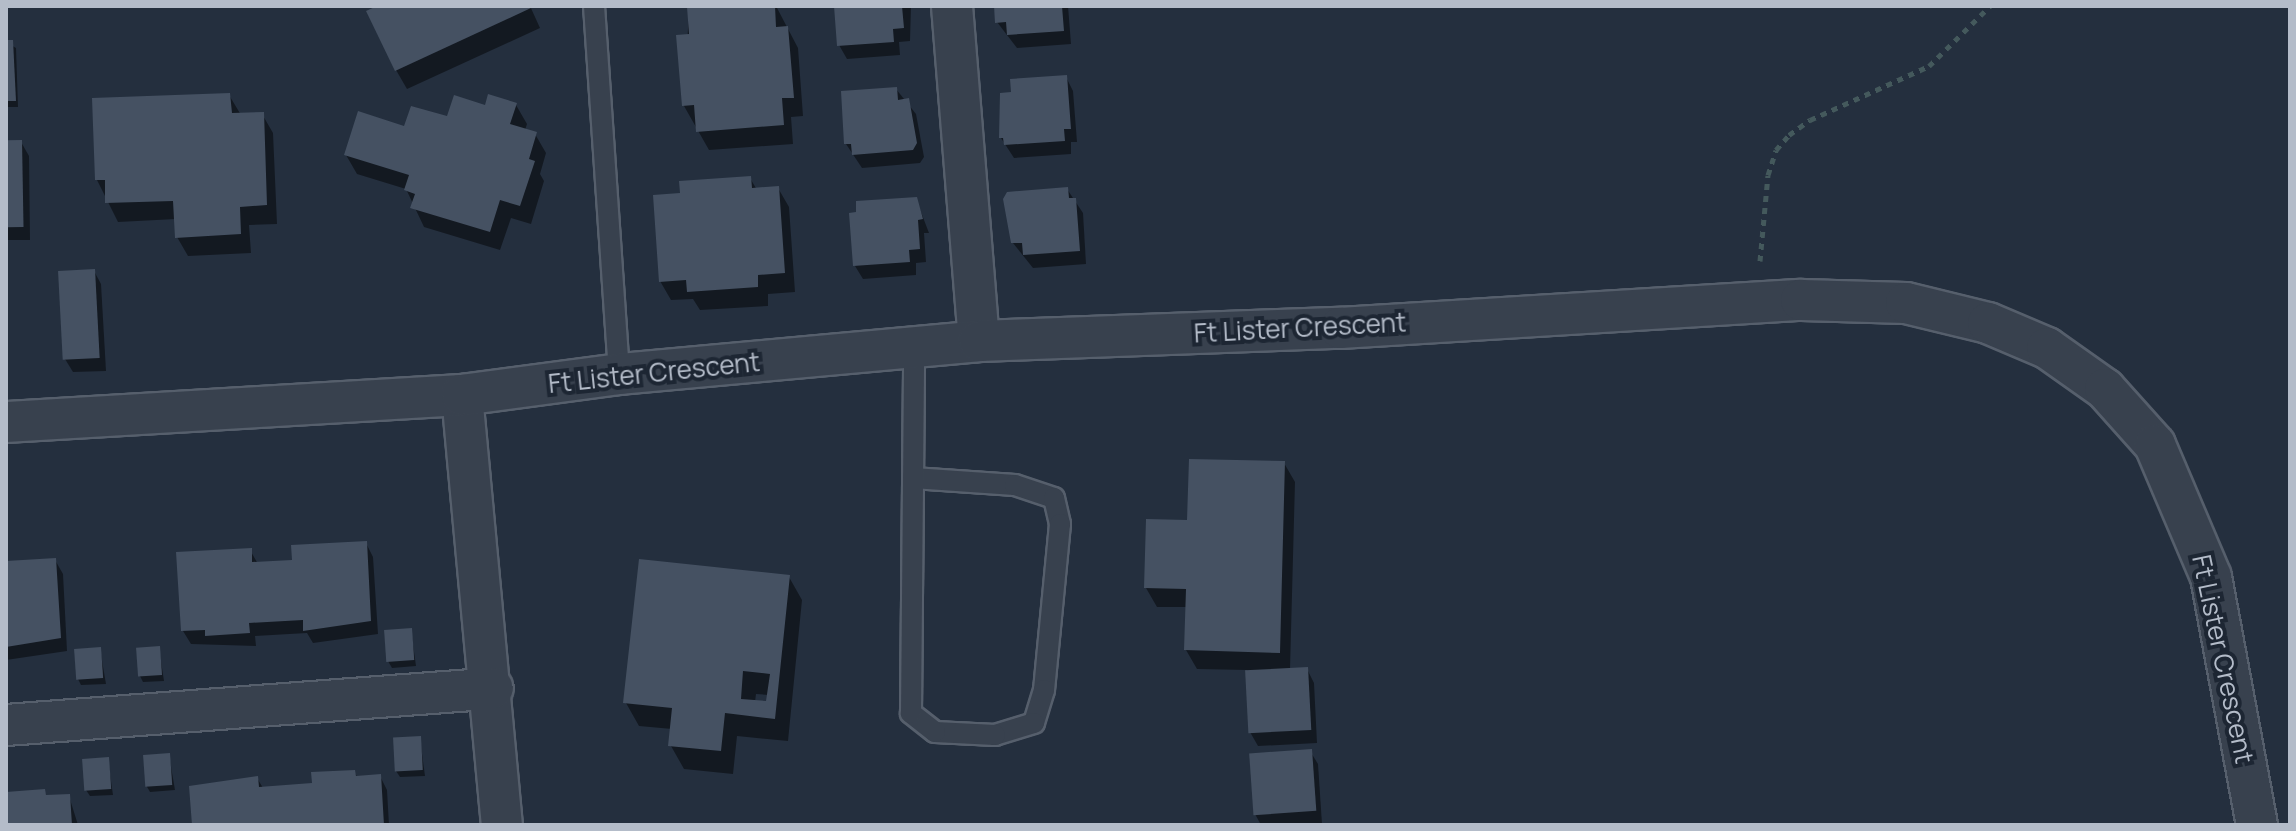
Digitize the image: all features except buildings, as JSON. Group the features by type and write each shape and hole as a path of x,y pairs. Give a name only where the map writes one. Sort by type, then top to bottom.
{"street":[{"path":"952,6 979,341"},
{"name":"Ft Lister Crescent","path":"6,422 462,395 619,374 979,341 1340,328 1862,299 1945,310 2047,348 2105,389 2155,445 2211,577 2257,825"},
{"path":"462,395 493,688 502,825"},
{"path":"6,725 493,688"}],"lane":[{"path":"594,6 619,374"},
{"path":"913,478 1015,485 1054,498 1060,524 1044,690 1034,723 995,735 935,732 911,713 914,349"}],"path":[{"path":"1756,303 1768,175 1776,150 1810,120 1929,66 1990,6"}]}
